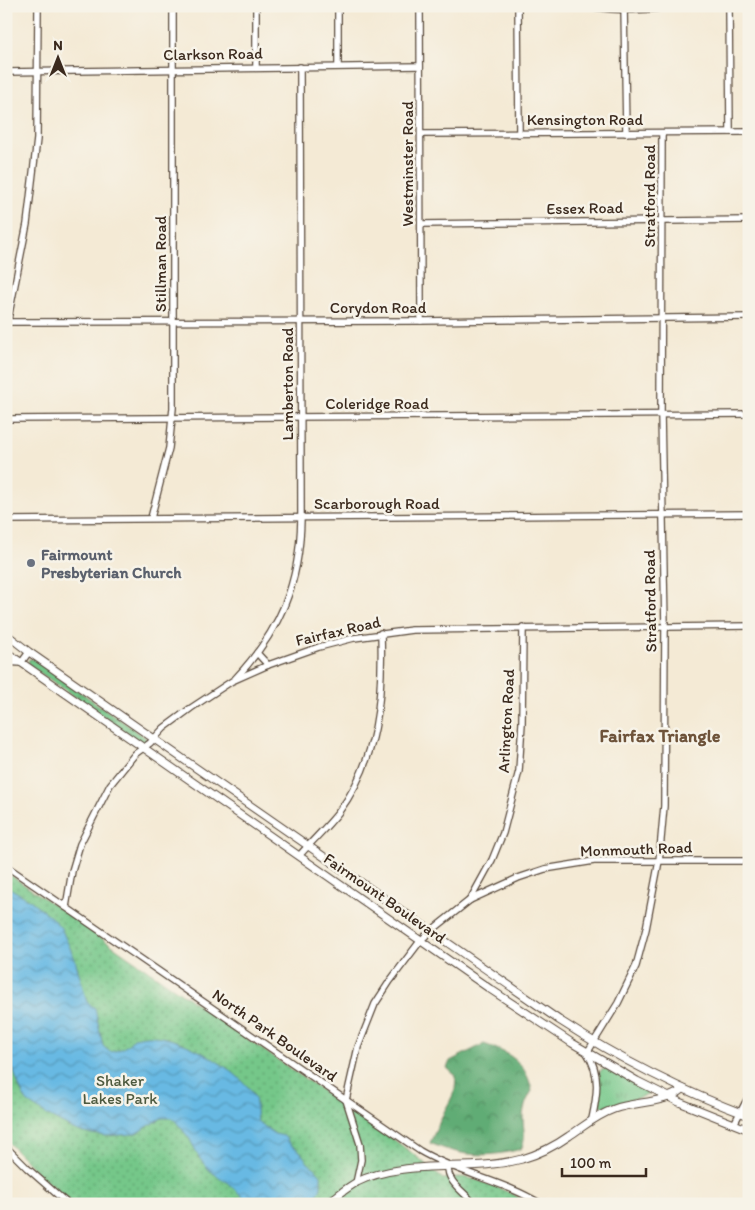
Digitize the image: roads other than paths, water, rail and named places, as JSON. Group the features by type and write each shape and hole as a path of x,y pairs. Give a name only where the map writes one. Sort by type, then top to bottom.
{"main road":[{"name":"Fairmount Boulevard","path":"6,634 28,652 594,1042 683,1089 749,1116"},
{"name":"Fairmount Boulevard","path":"6,652 587,1053 669,1097 749,1130"},
{"path":"326,1204 356,1183 387,1172 492,1164 530,1156 557,1144 592,1119 622,1106 669,1097 683,1089"}],"street":[{"path":"7,324 31,197 37,131 38,6"},
{"name":"Stillman Road","path":"151,518 169,448 173,417 173,6"},
{"path":"256,6 256,67"},
{"path":"338,6 338,66"},
{"name":"Westminster Road","path":"420,6 421,321"},
{"path":"518,6 519,134"},
{"path":"586,6 650,10 676,6"},
{"path":"729,6 730,132"},
{"path":"624,9 626,132"},
{"name":"Clarkson Road","path":"6,72 420,66"},
{"name":"Lamberton Road","path":"232,681 257,653 280,618 290,593 299,559 301,518 300,67"},
{"name":"Kensington Road","path":"421,134 749,132"},
{"name":"Stratford Road","path":"587,1053 618,1003 636,966 646,929 659,861 664,806 665,626 661,414 662,133"},
{"name":"Essex Road","path":"421,224 749,220"},
{"name":"Corydon Road","path":"7,324 749,317"},
{"name":"Coleridge Road","path":"6,419 749,414"},
{"name":"Scarborough Road","path":"6,520 749,514"},
{"name":"Fairfax Road","path":"66,907 72,871 80,844 94,813 110,785 135,754 175,719 232,681 268,665 319,647 381,633 412,630 523,627 749,626"},
{"name":"Arlington Road","path":"346,1100 358,1047 375,1004 421,940 470,900 492,860 503,833 519,771 522,723 523,627"},
{"path":"299,856 338,812 357,781 372,745 379,712 382,668 381,633"},
{"path":"6,662 20,662 28,652"},
{"path":"257,653 268,665"},
{"name":"Monmouth Road","path":"470,900 518,878 545,869 594,861 749,861"},
{"name":"North Park Boulevard","path":"6,866 420,1151 448,1166 501,1183 522,1192 541,1204"},
{"path":"587,1053 594,1066 597,1084 597,1097 592,1119"},
{"path":"734,1124 749,1096"},
{"path":"346,1100 360,1144 360,1160 356,1183"},
{"path":"6,1147 68,1204"},
{"path":"448,1166 449,1176 452,1181 474,1204"}],"water":[{"path":"6,886 30,900 61,928 75,959 87,1002 95,1008 103,1046 110,1052 124,1048 134,1038 148,1036 165,1038 193,1048 222,1065 246,1084 253,1094 257,1121 275,1134 284,1136 321,1175 321,1187 318,1194 309,1197 303,1204 253,1204 210,1171 200,1159 189,1138 173,1118 162,1118 135,1134 106,1136 84,1133 73,1129 27,1102 20,1089 6,1049"}],"waterway":[{"path":"314,1196 321,1204"}],"place":[{"name":"Fairmount Presbyterian Church","path":"31,563"}],"district":[{"name":"Fairfax Triangle","path":"660,736"}],"park label":[{"name":"Shaker Lakes Park","path":"120,1089"}]}
